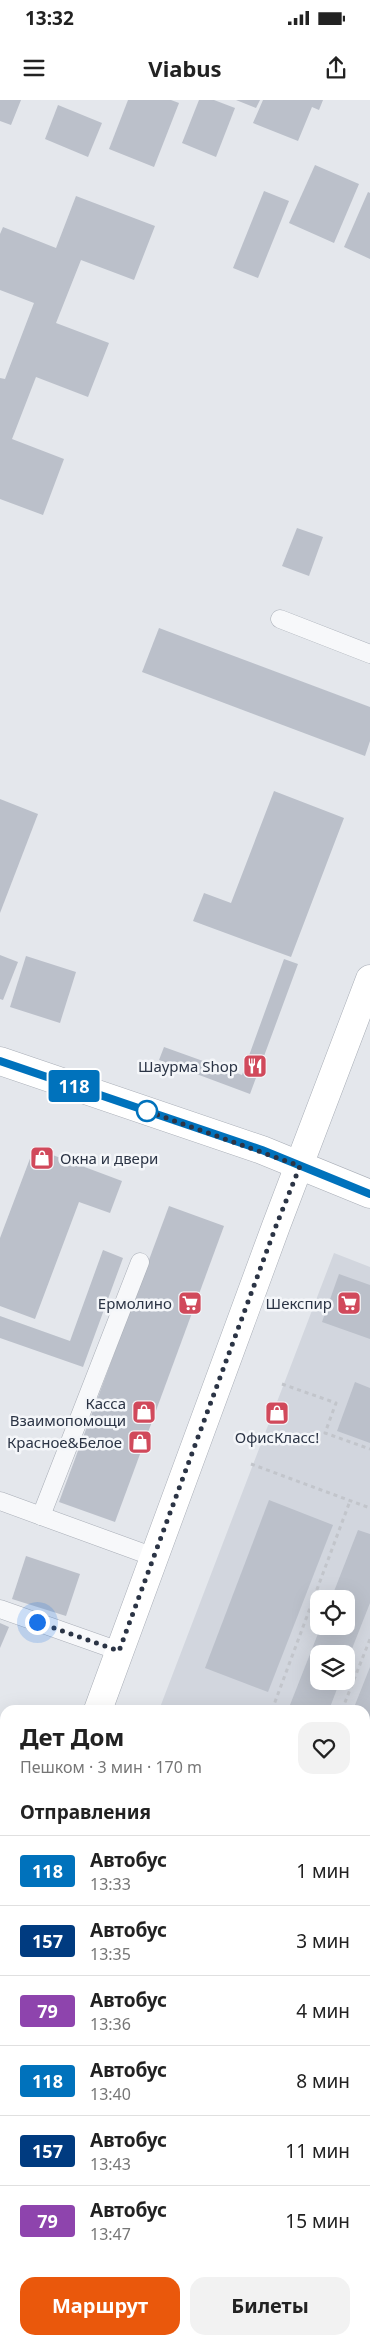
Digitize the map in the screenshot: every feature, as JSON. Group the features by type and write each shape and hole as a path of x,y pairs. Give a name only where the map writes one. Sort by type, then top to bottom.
{"street":[{"path":"100,1705 276,1226 365,1007 370,979"},
{"path":"0,1061 262,1150 370,1194"}],"lane":[{"path":"280,619 370,654"},
{"path":"40,1516 140,1262"},
{"path":"0,1501 154,1557"},
{"path":"0,1609 119,1651"}],"path":[{"path":"282,1384 336,1403 325,1433 370,1449"},
{"path":"251,1464 370,1508"},
{"path":"274,1705 350,1501"},
{"path":"344,1705 370,1639"}],"shaded area":[{"path":"334,1253 370,1267 370,1705 161,1705"}],"building":[{"path":"0,100 21,100 11,125 0,121"},
{"path":"128,100 171,100 179,103 154,167 109,149"},
{"path":"199,100 214,100 235,108 216,157 182,143"},
{"path":"236,100 260,100 256,108"},
{"path":"263,100 323,100 319,110 312,107 298,141 253,123"},
{"path":"58,105 102,123 88,157 45,139"},
{"path":"315,165 359,184 334,243 289,223"},
{"path":"264,191 289,201 258,278 233,268"},
{"path":"368,192 370,193 370,259 344,247"},
{"path":"76,196 155,226 134,280 81,260 56,323 109,343 88,397 36,377 12,439 64,459 43,515 0,499 0,378 5,379 34,303 0,290 0,234 3,227 56,248"},
{"path":"297,528 323,537 309,576 282,566"},
{"path":"159,628 370,707 370,741 365,756 142,672"},
{"path":"274,791 344,818 291,957 193,921 204,893 231,903"},
{"path":"0,799 38,814 0,913"},
{"path":"0,955 18,962 3,1000 0,999"},
{"path":"26,956 76,972 60,1023 10,1007"},
{"path":"284,959 298,964 250,1094 159,1060 164,1047 242,1075"},
{"path":"34,1148 122,1181 110,1213 79,1202 35,1319 0,1306 0,1238"},
{"path":"169,1206 224,1226 115,1522 59,1502"},
{"path":"103,1250 123,1258 83,1367 0,1338 0,1316 70,1341"},
{"name":"Шекспир","path":"339,1274 370,1285 370,1339 322,1322"},
{"path":"355,1382 370,1388 370,1443 337,1431"},
{"path":"269,1500 333,1525 268,1692 205,1668"},
{"path":"358,1530 370,1534 370,1603 353,1645 314,1645 317,1635 355,1635 355,1590 335,1590"},
{"path":"26,1556 80,1574 66,1616 12,1599"},
{"path":"0,1623 9,1627 0,1648"},
{"path":"310,1654 310,1690 337,1690 331,1705 290,1705"},
{"path":"370,1667 370,1705 355,1705"}],"bus line":[{"name":"118","path":"0,1061 262,1150 370,1194"}],"place":[{"name":"Шаурма Shop","path":"255,1066"},
{"name":"Окна и двери","path":"42,1158"},
{"name":"Ермолино","path":"190,1303"},
{"name":"Шекспир","path":"349,1303"},
{"name":"Касса Взаимопомощи","path":"144,1412"},
{"name":"ОфисКласс!","path":"277,1413"},
{"name":"Красное&Белое","path":"140,1442"}],"route":[{"path":"37,1622 119,1651 276,1226 300,1166 262,1150 147,1111"}]}
